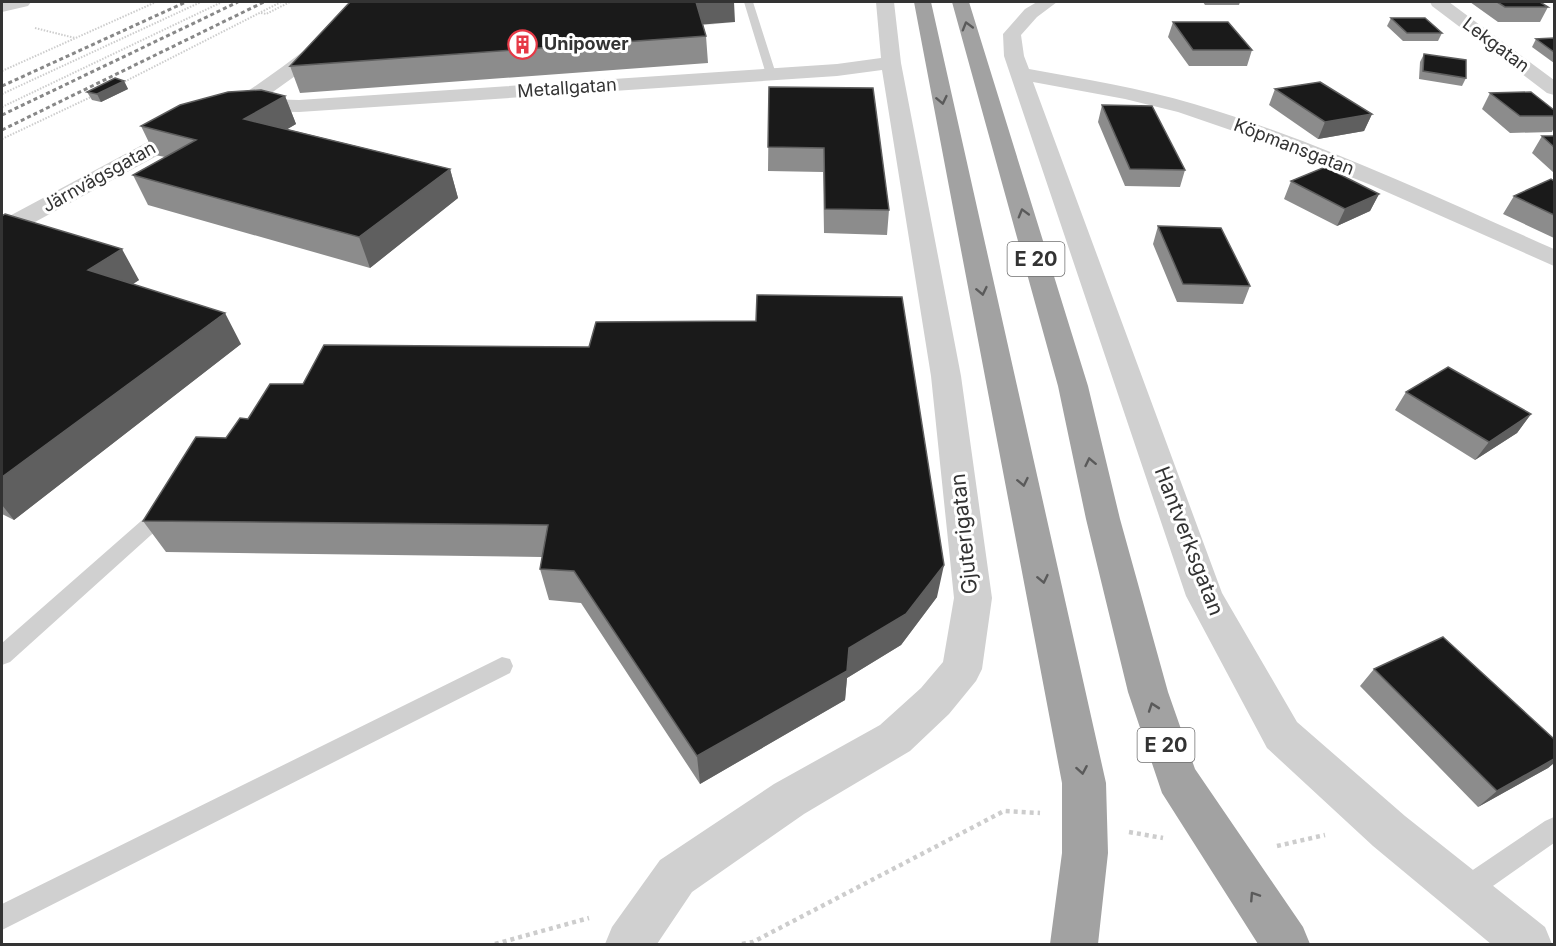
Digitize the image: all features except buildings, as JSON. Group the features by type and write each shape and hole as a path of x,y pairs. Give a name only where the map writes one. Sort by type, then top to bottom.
{"highway":[{"name":"E 20","path":"922,2 1084,783 1084,853 1074,945"},
{"name":"E 20","path":"960,2 1074,386 1103,519 1148,692 1177,779 1286,945"}],"street":[{"path":"2,7 22,2"},
{"name":"Järnvägsgatan","path":"2,230 176,135 242,105 330,42 372,2"},
{"name":"Gjuterigatan","path":"629,945 676,876 789,799 895,738 935,701 962,669 973,598 946,376 891,63 885,2"},
{"name":"Hantverksgatan","path":"1048,2 1030,14 1012,34 1014,56 1205,596 1282,735 1389,831 1528,945"},
{"name":"Lekgatan","path":"1438,2 1554,89"},
{"name":"Metallgatan","path":"242,105 298,106 771,74 891,63"},
{"name":"Köpmansgatan","path":"1021,74 1125,93 1185,108 1250,129 1379,180 1554,258"},
{"path":"1528,247 1554,273"}],"lane":[{"path":"748,2 771,74"},
{"path":"2,656 158,520 173,503"},
{"path":"2,917 502,666"},
{"path":"1463,892 1554,829"}],"path":[{"path":"2,71 156,2"},
{"path":"2,94 201,2"},
{"path":"2,107 222,2"},
{"path":"122,82 281,2"},
{"path":"260,13 267,14 290,2"},
{"path":"31,27 75,38"},
{"path":"2,139 102,92"}],"railway":[{"path":"2,86 186,2"},
{"path":"2,115 238,2"},
{"path":"2,130 264,2"}],"place":[{"name":"Unipower","path":"523,44"}]}
